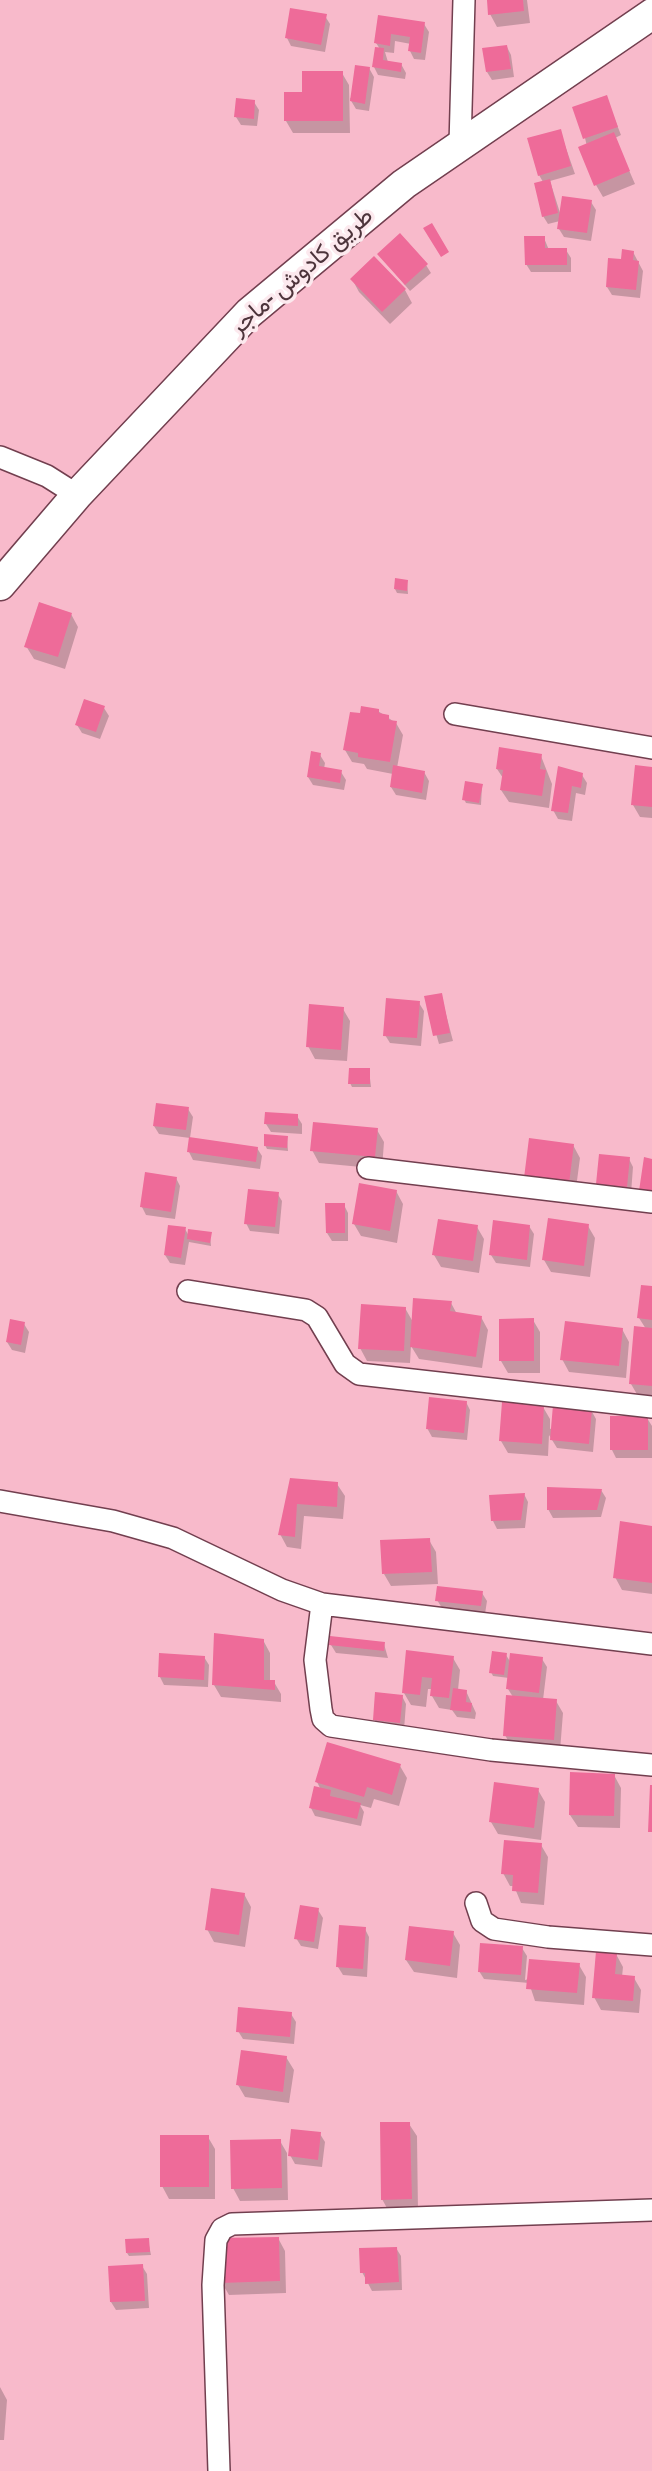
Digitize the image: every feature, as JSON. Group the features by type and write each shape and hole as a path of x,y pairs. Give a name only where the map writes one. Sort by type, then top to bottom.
{"highway":[{"name":"طريق كادوش -ماجر","path":"0,585 78,495 249,313 404,184 652,14"}],"street":[{"path":"460,145 464,0"},
{"path":"0,457 47,476 78,495"},
{"path":"456,714 652,748"},
{"path":"368,1168 652,1202"},
{"path":"188,1291 306,1310 317,1317 345,1364 359,1374 652,1407"},
{"path":"0,1501 113,1521 173,1538 282,1590 321,1604 652,1644"},
{"path":"321,1604 315,1660 323,1719 331,1726 491,1750 652,1765"},
{"path":"476,1903 482,1921 494,1929 548,1937 652,1945"},
{"path":"219,2471 213,2285 216,2240 222,2229 232,2224 288,2220 652,2210"}],"building":[{"path":"487,0 523,0 524,11 488,15"},
{"path":"290,8 327,14 321,45 285,38"},
{"path":"378,15 425,22 421,53 408,51 410,37 391,34 390,46 374,43"},
{"path":"507,45 511,69 486,72 482,48"},
{"path":"375,47 384,48 383,60 402,63 401,72 372,67"},
{"path":"355,65 370,67 365,104 350,101"},
{"path":"302,71 343,71 343,121 284,121 284,92 302,92"},
{"path":"607,95 618,127 583,139 572,107"},
{"path":"236,98 255,100 254,119 234,117"},
{"path":"561,129 571,166 538,176 527,138"},
{"path":"614,132 630,171 594,186 578,147"},
{"path":"550,179 558,213 542,217 534,183"},
{"path":"562,196 592,200 587,233 557,229"},
{"path":"432,223 449,252 441,257 423,228"},
{"path":"400,233 428,264 405,285 377,254"},
{"path":"524,236 545,236 545,248 567,248 567,265 525,265"},
{"path":"622,249 634,251 633,260 639,261 636,290 606,287 608,258 621,259"},
{"path":"374,256 406,289 382,312 350,279"},
{"path":"395,578 408,580 407,591 394,589"},
{"path":"39,602 72,613 58,657 24,647"},
{"path":"84,699 105,706 96,732 75,725"},
{"path":"361,706 379,709 379,713 389,715 389,720 397,721 390,762 358,757 358,753 343,750 350,712 360,713"},
{"path":"499,747 542,754 540,769 546,770 542,796 500,790 503,770 496,769"},
{"path":"311,751 321,753 319,766 342,770 340,783 307,777"},
{"path":"393,765 425,771 422,793 390,787"},
{"path":"635,765 652,767 652,807 631,805"},
{"path":"558,766 583,773 581,788 572,786 568,813 551,811"},
{"path":"465,781 483,784 479,803 462,800"},
{"path":"442,993 450,1033 433,1036 424,996"},
{"path":"386,998 420,1001 417,1038 383,1036"},
{"path":"309,1004 344,1007 341,1050 306,1047"},
{"path":"349,1068 370,1068 370,1084 348,1084"},
{"path":"156,1103 189,1107 186,1130 153,1126"},
{"path":"265,1112 298,1114 298,1126 264,1124"},
{"path":"313,1122 378,1128 375,1157 310,1151"},
{"path":"264,1134 288,1136 287,1148 264,1146"},
{"path":"189,1137 258,1147 256,1162 187,1152"},
{"path":"529,1138 574,1144 569,1184 524,1178"},
{"path":"599,1154 630,1157 627,1187 596,1184"},
{"path":"644,1157 652,1159 652,1193 639,1191"},
{"path":"145,1172 177,1177 171,1212 140,1207"},
{"path":"359,1183 397,1190 390,1231 352,1224"},
{"path":"248,1189 279,1192 275,1227 244,1224"},
{"path":"325,1203 345,1203 345,1233 326,1233"},
{"path":"548,1218 589,1224 584,1266 542,1260"},
{"path":"438,1219 478,1225 473,1261 432,1255"},
{"path":"493,1220 530,1225 527,1260 489,1255"},
{"path":"168,1225 186,1227 181,1258 164,1255"},
{"path":"188,1229 212,1232 210,1243 187,1239"},
{"path":"641,1285 652,1286 652,1320 637,1318"},
{"path":"413,1298 452,1301 450,1311 482,1316 476,1357 410,1347"},
{"path":"361,1304 406,1307 404,1351 358,1349"},
{"path":"534,1318 534,1361 499,1361 499,1319"},
{"path":"10,1319 25,1322 21,1345 6,1342"},
{"path":"565,1321 623,1328 619,1366 560,1360"},
{"path":"634,1326 652,1328 652,1386 629,1384"},
{"path":"429,1397 467,1401 464,1433 426,1429"},
{"path":"502,1402 544,1405 542,1444 499,1441"},
{"path":"553,1405 592,1409 589,1444 550,1440"},
{"path":"610,1416 648,1416 648,1450 610,1450"},
{"path":"290,1478 338,1482 337,1507 297,1504 295,1537 278,1535"},
{"path":"547,1487 602,1489 597,1510 547,1510"},
{"path":"525,1493 521,1520 491,1521 489,1495"},
{"path":"620,1521 652,1526 652,1583 613,1578"},
{"path":"430,1538 432,1572 382,1574 380,1540"},
{"path":"437,1586 483,1591 481,1606 435,1601"},
{"path":"214,1633 264,1639 264,1680 275,1680 275,1690 212,1685"},
{"path":"330,1636 385,1642 384,1651 329,1645"},
{"path":"406,1650 454,1656 449,1698 430,1696 432,1678 422,1677 420,1695 402,1693"},
{"path":"492,1651 507,1653 504,1675 489,1673"},
{"path":"159,1653 205,1656 204,1680 158,1677"},
{"path":"510,1653 543,1657 539,1693 506,1689"},
{"path":"453,1688 467,1690 466,1702 472,1703 471,1712 450,1710"},
{"path":"375,1692 403,1695 400,1723 373,1720"},
{"path":"506,1695 557,1699 554,1740 503,1736"},
{"path":"327,1742 401,1764 392,1795 367,1787 364,1797 315,1782"},
{"path":"570,1772 615,1774 614,1816 569,1815"},
{"path":"494,1782 539,1788 534,1828 489,1822"},
{"path":"650,1785 652,1832 648,1832"},
{"path":"314,1786 331,1790 330,1796 361,1803 357,1819 309,1808"},
{"path":"504,1840 542,1843 538,1893 512,1891 513,1875 501,1874"},
{"path":"211,1888 245,1893 239,1935 205,1930"},
{"path":"300,1905 319,1908 314,1942 294,1939"},
{"path":"339,1925 366,1927 363,1969 336,1967"},
{"path":"409,1926 454,1931 450,1966 405,1960"},
{"path":"480,1943 523,1946 521,1975 478,1972"},
{"path":"596,1951 617,1953 615,1974 635,1976 633,2001 592,1998"},
{"path":"529,1959 580,1963 577,1993 526,1989"},
{"path":"238,2007 292,2012 290,2037 236,2032"},
{"path":"241,2050 287,2056 283,2092 236,2085"},
{"path":"380,2122 410,2122 412,2199 381,2200"},
{"path":"291,2129 321,2132 318,2160 288,2156"},
{"path":"160,2135 209,2135 209,2187 160,2187"},
{"path":"281,2139 282,2188 231,2189 230,2140"},
{"path":"279,2237 280,2281 220,2283 219,2238"},
{"path":"149,2238 150,2252 126,2253 125,2239"},
{"path":"397,2247 399,2282 365,2284 365,2273 360,2273 359,2248"},
{"path":"143,2264 145,2301 110,2302 108,2266"}]}
